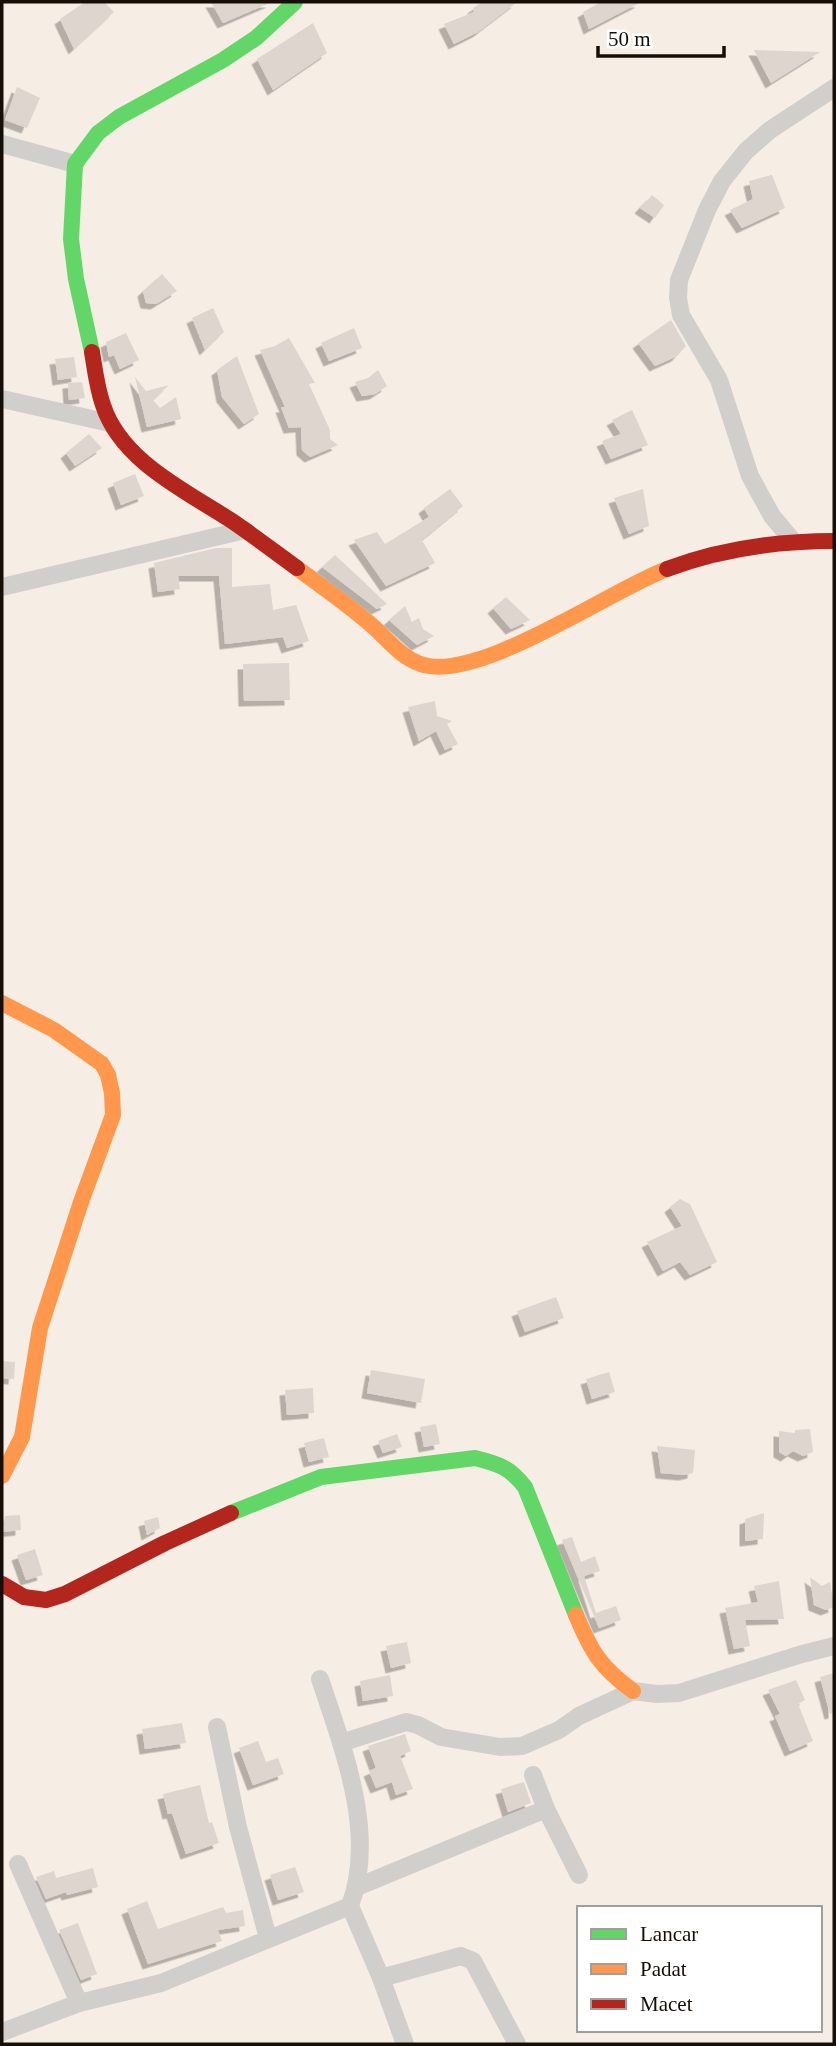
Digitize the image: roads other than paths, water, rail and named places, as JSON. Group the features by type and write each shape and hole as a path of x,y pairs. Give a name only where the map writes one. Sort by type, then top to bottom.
{"street":[{"path":"295,2 256,38 223,60 119,117 98,133 75,164 71,239 76,279 97,382 110,423 132,451 162,476 245,530 369,622 408,659 426,666 449,666 475,660 567,620 612,593 654,573 718,553 793,541 834,541"},
{"path":"793,541 772,516 750,476 719,380 681,315 679,280 707,209 722,181 746,151 770,130 834,88"},
{"path":"2,145 75,164"},
{"path":"2,399 110,423"},
{"path":"2,587 245,530"},
{"path":"2,1003 54,1030 102,1064 112,1093 113,1115 40,1328 22,1437 2,1476"},
{"path":"2,1584 24,1597 46,1600 65,1594 165,1543 257,1501 321,1477 475,1458 496,1463 512,1471 525,1487 591,1650 612,1676 633,1691 679,1693 834,1646"},
{"path":"320,1679 341,1744 356,1805 359,1842 357,1887 350,1906 381,1978 405,2044"},
{"path":"341,1744 406,1722 441,1737 500,1746 522,1746 633,1691"},
{"path":"217,1727 238,1827 268,1938"},
{"path":"533,1775 579,1875"},
{"path":"357,1887 546,1808"},
{"path":"18,1864 79,2003"},
{"path":"2,2032 79,2003 161,1983 350,1906"},
{"path":"381,1978 461,1956 468,1958 478,1969 517,2044"}]}
